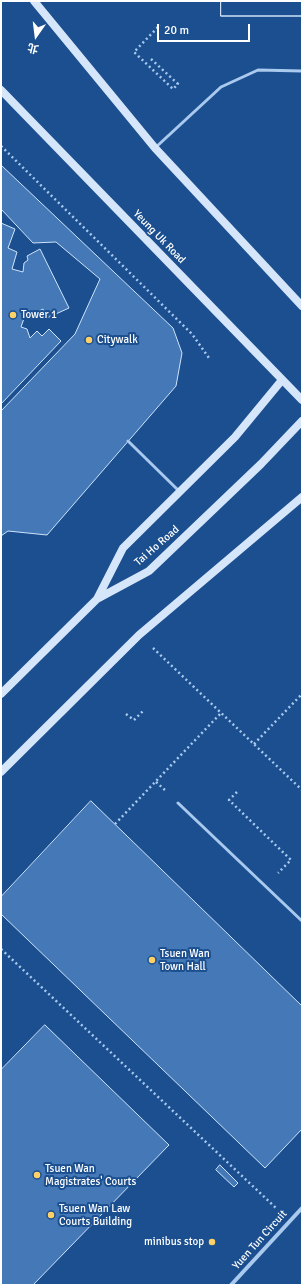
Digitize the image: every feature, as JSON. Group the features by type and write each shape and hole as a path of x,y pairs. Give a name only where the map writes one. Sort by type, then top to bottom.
{"main road":[{"path":"34,1 155,148 302,306"},
{"name":"Yeung Uk Road","path":"1,90 302,400"},
{"path":"97,599 123,548 235,437 282,380"},
{"name":"Tai Ho Road","path":"1,694 97,599 149,571 250,475 302,421"},
{"path":"1,772 139,635 302,497"}],"street":[{"name":"Yuen Tun Circuit","path":"231,1285 302,1208"},
{"path":"235,1281 239,1285"}],"lane":[{"path":"155,148 221,87 258,70 302,71"},
{"path":"128,441 180,492"},
{"path":"178,803 302,921"}],"path":[{"path":"151,59 178,84 173,89 134,52 160,25"},
{"path":"1,146 192,334 209,358"},
{"path":"139,635 302,790"},
{"path":"254,744 302,694"},
{"path":"126,714 134,720 144,710"},
{"path":"115,824 221,713"},
{"path":"236,792 229,800 291,860"},
{"path":"1,949 289,1221"}],"building":[{"path":"221,1 302,1 302,16 221,16"},
{"path":"221,1 302,1 302,16 221,16"},
{"name":"Citywalk","path":"1,165 173,328 182,353 176,386 47,535 8,531 1,536"},
{"path":"1,209 33,243 56,242 100,279 75,334 1,411"},
{"name":"Tower 1","path":"1,223 15,229 8,248 17,252 12,269 23,272 24,263 28,260 27,256 40,249 69,308 47,318 43,309 35,313 27,310 21,327 27,329 30,338 37,331 42,336 49,329 61,341 1,404"},
{"name":"Tsuen Wan Town Hall","path":"91,801 302,1006 302,1129 265,1168 1,914 1,897"},
{"name":"Tsuen Wan Law Courts Building","path":"45,1025 169,1145 33,1285 1,1285 1,1070"},
{"path":"220,1165 238,1183 234,1187 216,1170"}],"place":[{"name":"Tower 1","path":"13,315"},
{"name":"Citywalk","path":"89,340"},
{"name":"Tsuen Wan Town Hall","path":"152,960"},
{"name":"Tsuen Wan Magistrates' Courts","path":"37,1175"},
{"name":"Tsuen Wan Law Courts Building","path":"51,1215"},
{"name":"minibus stop","path":"212,1242"}]}
